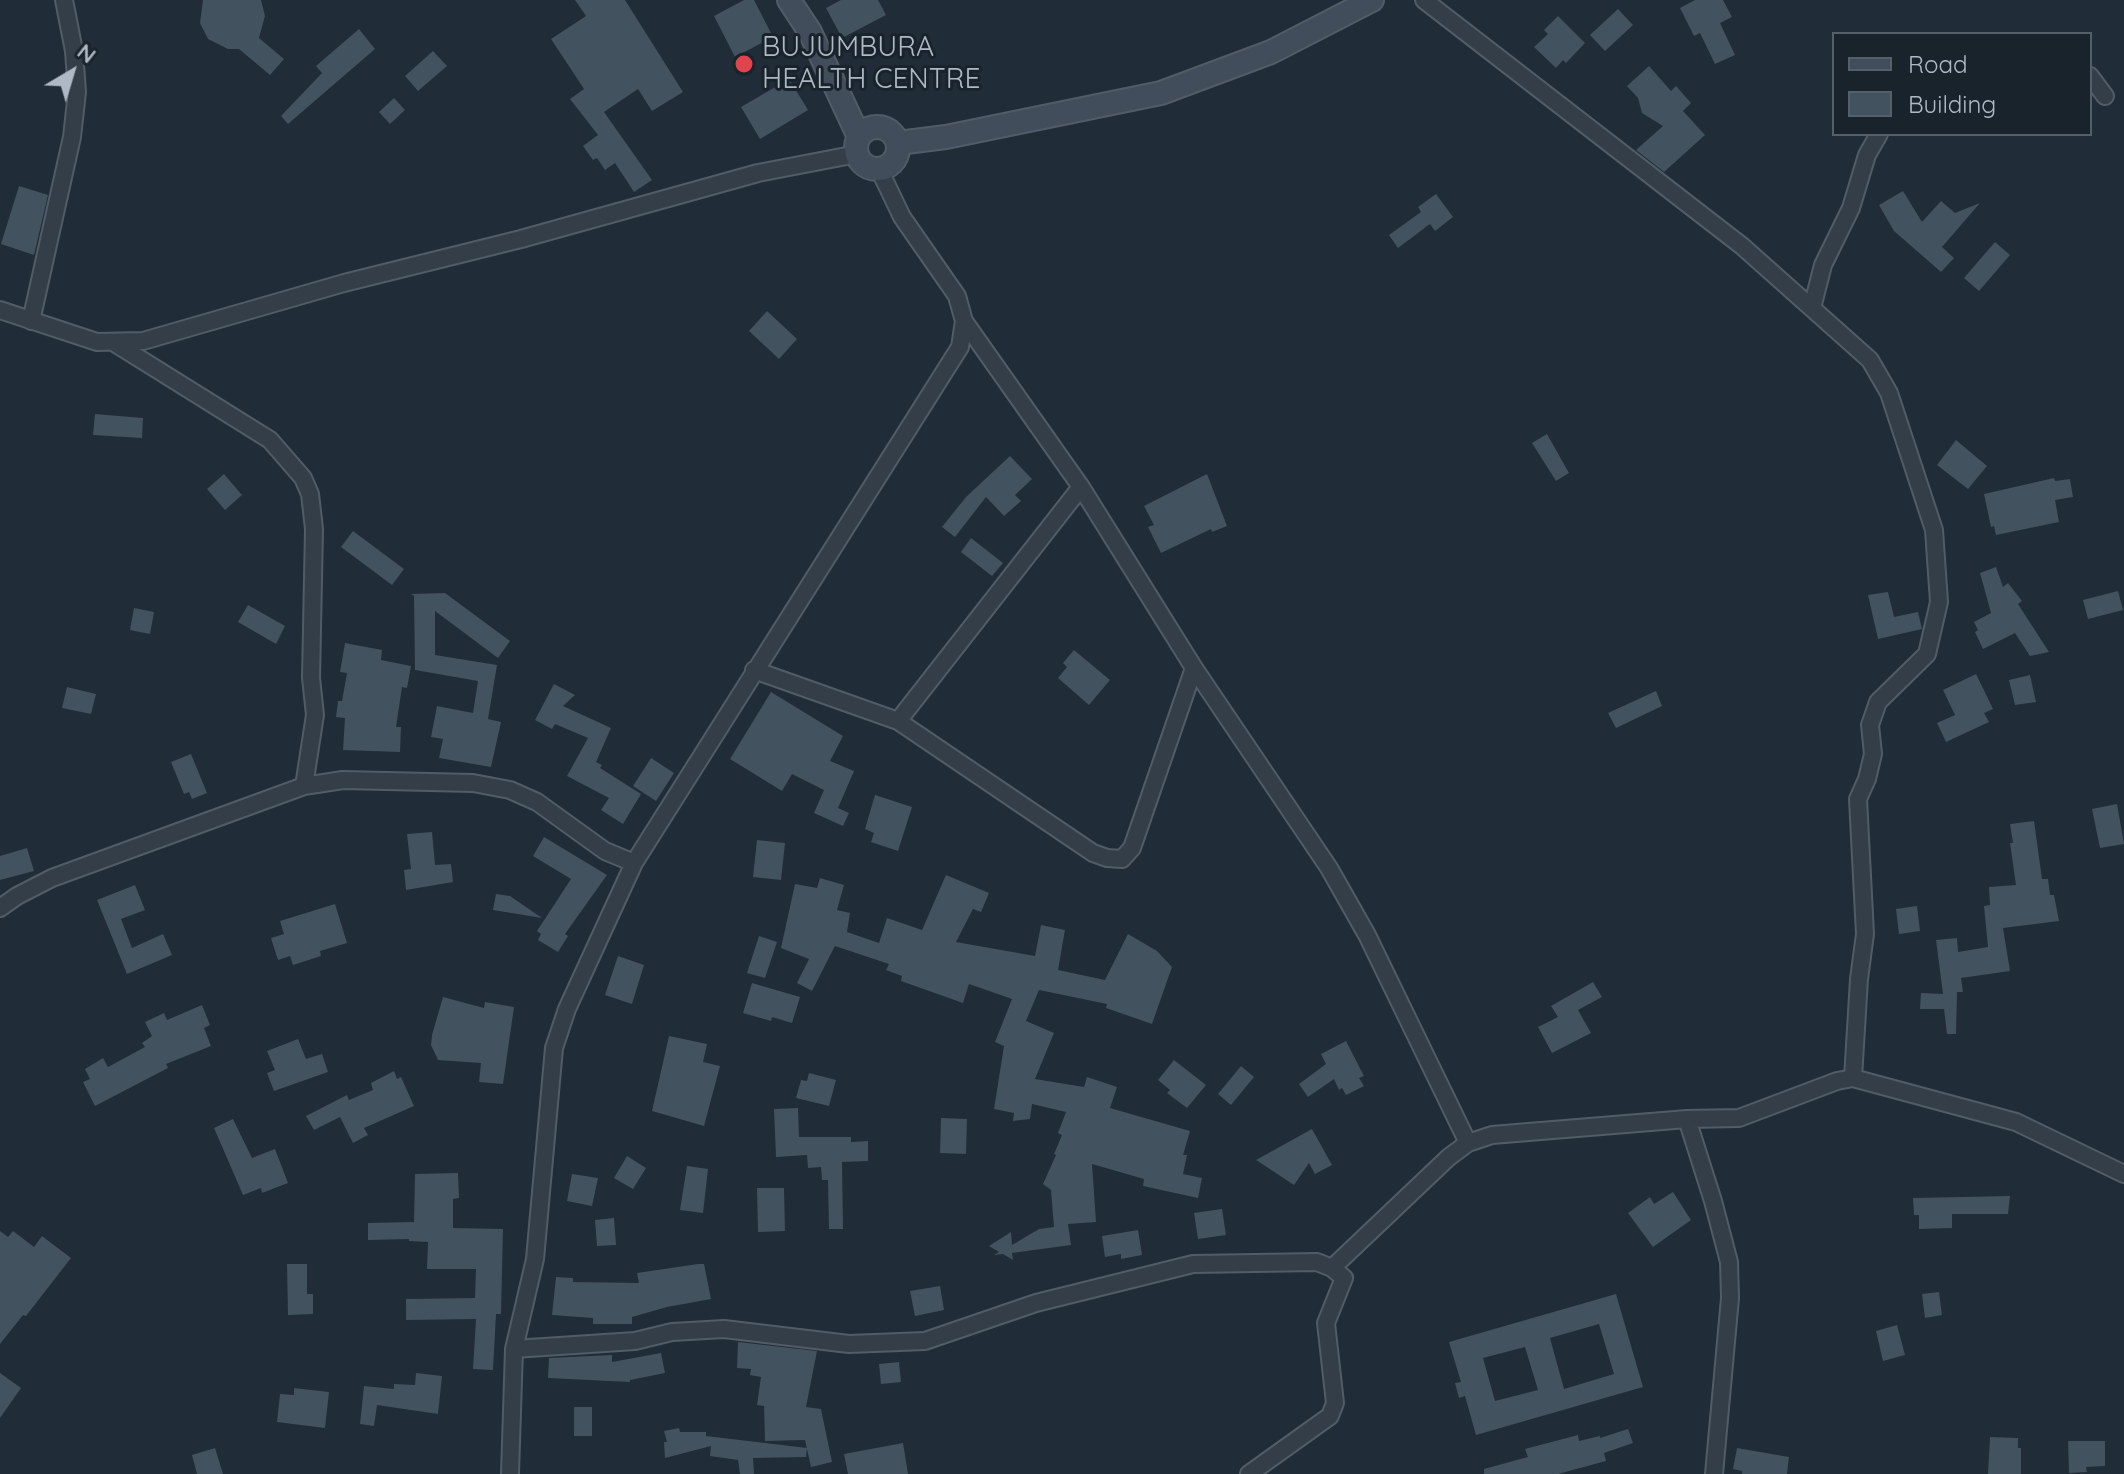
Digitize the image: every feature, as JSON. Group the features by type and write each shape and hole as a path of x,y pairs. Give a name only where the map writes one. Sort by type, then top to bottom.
{"street":[{"path":"31,321 72,137 77,92 74,51 64,0"},
{"path":"0,310 97,342 143,341 344,283 521,239 858,145 868,129 880,127 892,132 898,143 897,158 886,168 865,166 858,145 810,32 789,0"},
{"path":"898,143 946,137 1161,93 1271,52 1372,0"},
{"path":"1424,0 1742,246 1870,360 1889,393 1934,530 1939,602 1927,654 1878,702 1870,725 1873,754 1858,799 1865,934 1853,1078"},
{"path":"2092,79 2105,96"},
{"path":"1812,308 1823,265 1851,208 1867,155 1878,136"},
{"path":"879,169 902,217 957,296 964,321 1081,487 1194,668 1329,868 1367,935 1468,1143"},
{"path":"510,1474 514,1349 535,1259 554,1048 567,1009 634,863 960,347 964,321"},
{"path":"113,342 270,440 290,460 310,494 314,529 311,678 315,715 304,786"},
{"path":"898,721 1081,487"},
{"path":"754,670 898,721 1093,853 1122,859 1132,848 1194,668"},
{"path":"0,908 52,878 304,786 343,780 473,783 510,790 537,802 605,851 634,863"},
{"path":"1332,1268 1437,1168 1468,1143 1492,1135 1687,1119 1739,1118 1837,1081 1853,1078 2016,1122 2124,1174"},
{"path":"1687,1119 1729,1262 1730,1298 1714,1474"},
{"path":"514,1349 635,1341 672,1332 724,1329 849,1344 925,1341 1036,1303 1193,1264 1317,1262 1332,1268 1344,1278 1326,1323 1335,1403 1330,1416 1249,1474"}],"building":[{"path":"203,0 261,0 265,16 259,38 284,59 270,75 239,49 228,49 208,39 200,23"},
{"path":"575,0 625,0 683,92 652,111 638,89 604,112 652,180 634,192 615,163 605,170 583,146 598,135 570,99 584,89 551,39 586,16"},
{"path":"744,0 754,0 773,37 735,57 714,16"},
{"path":"841,0 878,0 886,15 842,38 826,8"},
{"path":"1695,0 1723,0 1732,17 1720,23 1735,55 1715,64 1700,33 1694,36 1680,8"},
{"path":"1618,9 1633,25 1605,51 1590,35"},
{"path":"1558,16 1585,43 1566,63 1563,60 1556,68 1534,47 1548,34 1544,30"},
{"path":"359,29 375,49 288,124 281,116 322,73 316,66"},
{"path":"433,51 447,66 418,91 405,76"},
{"path":"1649,66 1671,91 1676,86 1691,103 1683,111 1705,135 1664,172 1636,150 1663,126 1642,113 1638,98 1627,86"},
{"path":"789,79 808,110 760,139 741,107"},
{"path":"394,98 405,110 390,124 379,112"},
{"path":"19,186 48,195 34,255 1,244"},
{"path":"1903,191 1922,222 1941,201 1955,213 1980,203 1942,247 1954,258 1941,272 1894,231 1879,205"},
{"path":"1436,194 1453,217 1435,231 1430,224 1398,248 1389,235 1421,212 1418,207"},
{"path":"1995,242 2010,255 1979,291 1964,278"},
{"path":"767,311 797,339 779,359 749,331"},
{"path":"95,414 143,418 142,438 93,435"},
{"path":"1547,434 1569,473 1556,481 1532,443"},
{"path":"1956,440 1987,466 1968,489 1937,465"},
{"path":"1010,456 1032,479 1015,495 1021,501 1004,516 986,497 955,537 942,527 966,497"},
{"path":"224,474 242,495 225,510 207,489"},
{"path":"1207,474 1227,526 1212,532 1211,529 1161,553 1148,527 1154,525 1144,506"},
{"path":"2054,478 2055,481 2070,479 2073,497 2055,500 2059,522 1996,535 1994,526 1991,527 1984,494"},
{"path":"353,531 404,569 392,585 341,547"},
{"path":"971,538 1003,563 992,576 961,552"},
{"path":"1996,567 2003,587 2008,583 2022,601 2018,604 2049,652 2030,656 2015,633 1983,649 1974,622 1991,613 1980,573"},
{"path":"2118,591 2123,610 2088,619 2083,600"},
{"path":"1888,592 1894,617 1918,612 1922,629 1878,639 1868,595"},
{"path":"445,593 510,641 498,658 435,611 435,655 497,665 488,719 501,722 491,767 439,758 443,739 431,737 437,706 473,713 478,681 415,670 414,596 411,594"},
{"path":"248,605 285,626 276,644 238,622"},
{"path":"134,608 154,612 150,634 130,630"},
{"path":"345,643 382,650 381,660 411,666 407,688 402,687 396,727 401,727 400,752 343,750 345,718 336,717 347,673 340,672"},
{"path":"1074,650 1110,680 1089,705 1058,678 1067,667 1063,663"},
{"path":"1976,674 1993,709 1984,713 1989,722 1946,742 1937,723 1955,715 1943,690"},
{"path":"2030,675 2036,702 2015,705 2009,680"},
{"path":"554,684 575,695 563,706 611,728 596,762 602,765 600,768 641,794 623,824 601,810 609,798 567,776 588,738 555,724 552,729 535,720"},
{"path":"67,687 96,694 91,714 62,708"},
{"path":"1656,691 1662,706 1616,728 1608,713"},
{"path":"771,692 843,736 830,761 854,771 838,808 849,813 843,826 814,813 824,790 792,774 782,791 730,759"},
{"path":"191,754 207,793 192,799 189,792 184,794 171,762"},
{"path":"651,758 674,773 656,801 633,786"},
{"path":"875,795 912,807 898,851 871,842 874,833 865,829"},
{"path":"2117,804 2124,844 2100,848 2092,809"},
{"path":"2034,821 2042,879 2048,879 2059,921 2003,928 2010,971 1961,978 1963,992 1957,992 1956,1034 1947,1034 1944,1009 1920,1009 1921,993 1943,994 1936,940 1957,938 1958,952 1988,947 1984,906 1990,905 1989,887 2016,885 2010,824"},
{"path":"432,832 435,865 451,864 453,882 406,890 404,870 411,869 407,834"},
{"path":"544,837 607,875 565,934 568,936 558,952 538,940 541,934 537,931 571,879 533,856"},
{"path":"757,840 785,843 781,880 753,877"},
{"path":"27,848 34,871 0,880 0,856"},
{"path":"946,875 989,893 981,912 973,909 956,942 1035,956 1041,925 1065,930 1058,970 1105,980 1128,934 1157,951 1172,967 1152,1024 1106,1008 1107,1004 1039,990 1026,1021 1054,1033 1035,1079 1084,1087 1087,1077 1117,1087 1110,1108 1190,1131 1183,1155 1187,1155 1183,1174 1202,1178 1198,1198 1143,1186 1144,1179 1092,1164 1096,1222 1068,1224 1071,1245 1012,1253 1013,1260 1003,1254 994,1255 999,1252 989,1246 1011,1232 1012,1245 1039,1229 1054,1227 1051,1190 1043,1184 1056,1155 1062,1135 1058,1133 1066,1112 1032,1104 1030,1119 1013,1121 1014,1113 994,1109 1004,1046 995,1042 1012,999 969,984 963,1003 901,981 902,976 886,970 889,964 835,946 812,991 797,983 809,959 781,948 795,884 817,888 820,878 844,885 837,910 850,913 847,932 879,943 887,918 922,930"},
{"path":"135,885 145,910 121,919 132,948 163,934 172,955 127,974 97,900"},
{"path":"496,894 510,896 542,918 493,910"},
{"path":"335,904 347,943 320,951 321,956 293,965 290,956 278,960 271,938 284,934 280,921"},
{"path":"1917,906 1920,931 1899,934 1896,909"},
{"path":"759,936 777,942 765,978 747,973"},
{"path":"618,956 644,965 632,1004 605,995"},
{"path":"1593,982 1602,997 1578,1010 1591,1033 1552,1053 1538,1027 1558,1017 1551,1006"},
{"path":"752,983 800,997 792,1023 743,1013"},
{"path":"443,997 484,1008 485,1002 514,1007 503,1084 479,1082 481,1063 438,1060 431,1045"},
{"path":"202,1005 210,1025 204,1028 211,1046 166,1064 168,1068 95,1106 83,1082 90,1079 85,1069 103,1058 108,1067 145,1047 142,1043 152,1036 145,1022 164,1013 167,1020"},
{"path":"669,1036 707,1044 703,1062 720,1066 704,1126 652,1111"},
{"path":"298,1039 306,1059 322,1054 328,1072 274,1091 267,1073 275,1070 267,1051"},
{"path":"1346,1041 1364,1076 1359,1078 1364,1086 1346,1095 1342,1088 1339,1090 1334,1079 1308,1097 1299,1084 1326,1064 1321,1054"},
{"path":"1174,1060 1206,1085 1187,1108 1167,1093 1170,1090 1158,1080"},
{"path":"1241,1066 1254,1077 1231,1105 1218,1094"},
{"path":"394,1071 397,1079 401,1077 414,1106 364,1128 368,1135 353,1143 340,1117 314,1130 306,1116 347,1095 349,1100 373,1090 371,1083"},
{"path":"809,1073 836,1080 829,1106 796,1098 801,1080 807,1081"},
{"path":"798,1108 799,1137 851,1137 851,1142 868,1141 868,1161 842,1162 843,1229 829,1229 828,1180 822,1180 821,1167 808,1168 807,1155 776,1157 774,1109"},
{"path":"941,1118 967,1119 966,1154 940,1153"},
{"path":"233,1119 252,1158 275,1149 288,1183 262,1193 261,1188 243,1195 214,1128"},
{"path":"1312,1129 1332,1165 1315,1174 1309,1163 1294,1185 1256,1160"},
{"path":"627,1156 646,1168 633,1189 614,1178"},
{"path":"687,1166 708,1169 703,1213 680,1210"},
{"path":"458,1173 459,1198 453,1199 453,1228 503,1229 501,1314 496,1314 493,1370 473,1369 476,1319 406,1320 406,1299 475,1298 476,1269 427,1269 428,1242 368,1240 368,1223 414,1222 415,1174"},
{"path":"572,1174 598,1178 592,1206 567,1201"},
{"path":"757,1188 784,1188 785,1231 758,1232"},
{"path":"1673,1192 1691,1220 1653,1247 1628,1213 1650,1197 1654,1204"},
{"path":"2010,1196 2008,1214 1952,1214 1952,1228 1919,1229 1919,1215 1914,1215 1913,1198"},
{"path":"1222,1209 1226,1235 1198,1239 1194,1213"},
{"path":"614,1218 616,1245 597,1246 595,1220"},
{"path":"1138,1230 1142,1255 1121,1259 1121,1254 1105,1257 1102,1236"},
{"path":"0,1231 8,1237 13,1231 34,1247 42,1236 71,1258 0,1344"},
{"path":"287,1264 307,1264 307,1294 313,1294 313,1314 288,1315"},
{"path":"704,1264 711,1299 632,1317 632,1324 593,1324 593,1318 552,1315 556,1277 573,1278 573,1282 639,1283 637,1273"},
{"path":"940,1286 944,1310 915,1316 910,1291"},
{"path":"1939,1292 1942,1315 1925,1318 1922,1294"},
{"path":"1616,1294 1643,1387 1476,1435 1465,1396 1459,1398 1455,1383 1461,1382 1449,1342","holes":["1599,1324 1614,1374 1564,1389 1550,1338","1525,1347 1538,1390 1495,1401 1483,1358"]},
{"path":"1897,1325 1905,1355 1883,1361 1876,1331"},
{"path":"738,1342 817,1351 806,1407 821,1409 832,1462 811,1467 805,1440 765,1441 764,1406 757,1405 761,1377 750,1375 751,1369 737,1368"},
{"path":"661,1353 665,1373 630,1382 548,1378 549,1358 612,1355 612,1362"},
{"path":"899,1362 901,1382 881,1384 879,1364"},
{"path":"0,1373 21,1388 0,1418"},
{"path":"416,1373 442,1376 438,1414 377,1405 374,1426 360,1424 364,1386 394,1389 394,1384 415,1385"},
{"path":"294,1388 329,1392 325,1428 277,1422 280,1394 294,1395"},
{"path":"574,1407 592,1407 592,1436 574,1436"},
{"path":"679,1428 680,1432 706,1432 706,1436 807,1448 806,1457 753,1458 754,1474 740,1474 738,1460 710,1456 711,1446 665,1458 664,1442 667,1442 664,1431"},
{"path":"1628,1429 1633,1443 1604,1453 1606,1461 1558,1474 1484,1474 1484,1469 1528,1457 1525,1449 1578,1435 1579,1441"},
{"path":"1990,1437 2018,1438 2021,1474 1988,1474"},
{"path":"2068,1441 2105,1441 2105,1466 2086,1467 2087,1472 2069,1473"},
{"path":"903,1443 908,1474 848,1474 844,1454"},
{"path":"215,1448 223,1474 197,1474 192,1455"},
{"path":"1737,1448 1789,1457 1787,1474 1742,1474 1742,1471 1733,1469"}],"place":[{"name":"BUJUMBURA HEALTH CENTRE","path":"744,64"}]}
